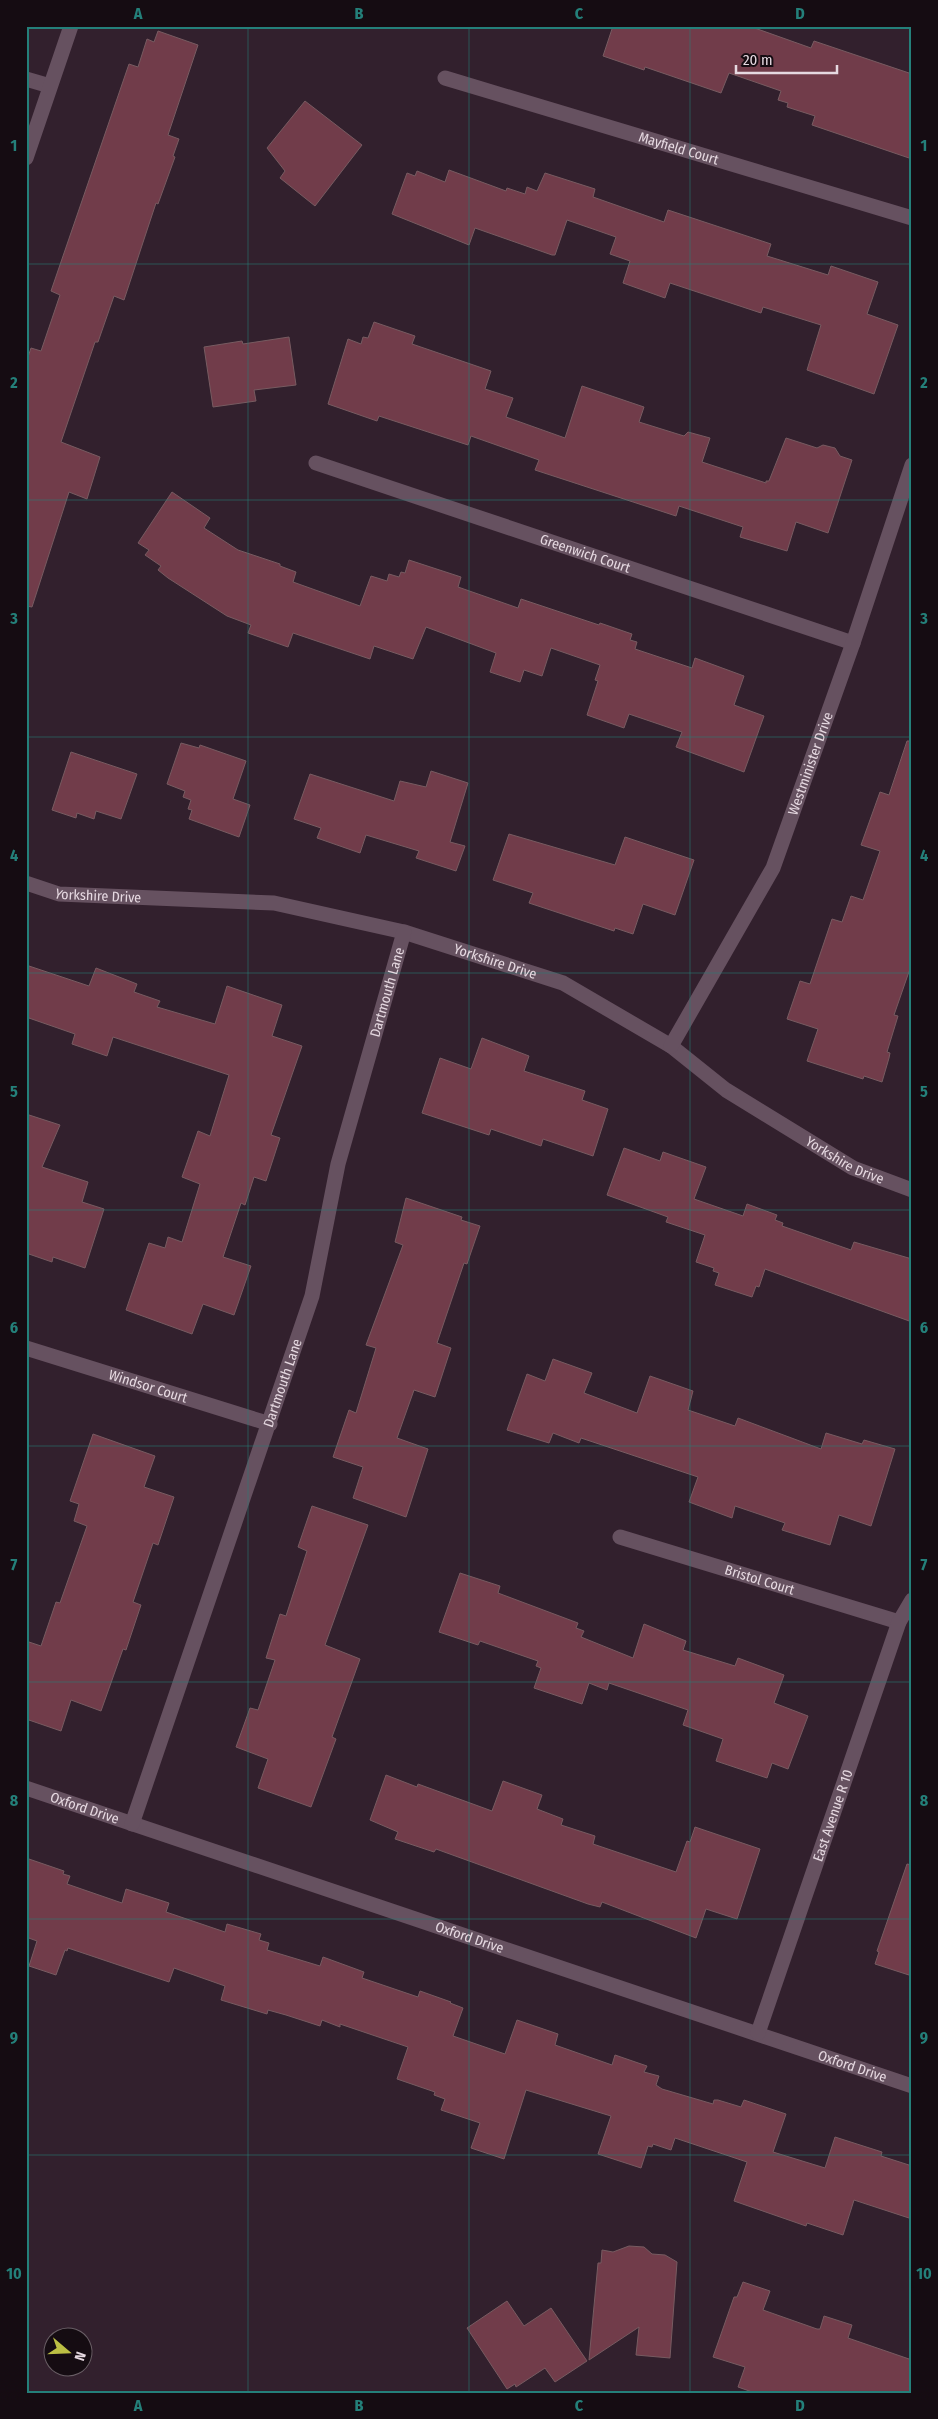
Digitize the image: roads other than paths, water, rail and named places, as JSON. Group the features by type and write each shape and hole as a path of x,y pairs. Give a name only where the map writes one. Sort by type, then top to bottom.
{"street":[{"path":"26,158 70,26"},
{"name":"Mayfield Court","path":"445,78 912,218"},
{"path":"26,79 50,86"},
{"name":"Greenwich Court","path":"316,463 853,643"},
{"name":"Westminister Drive","path":"671,1046 773,868 853,643 912,465"},
{"name":"Yorkshire Drive","path":"26,884 60,894 274,903 404,932 563,983 671,1046 726,1090 853,1168 912,1190"},
{"name":"Dartmouth Lane","path":"132,1824 270,1424 312,1296 338,1164 404,932"},
{"name":"Windsor Court","path":"26,1348 270,1424"},
{"name":"Bristol Court","path":"620,1537 899,1622"},
{"name":"East Avenue R 10","path":"758,2033 899,1622 912,1600"},
{"name":"Oxford Drive","path":"26,1788 912,2086"}]}
